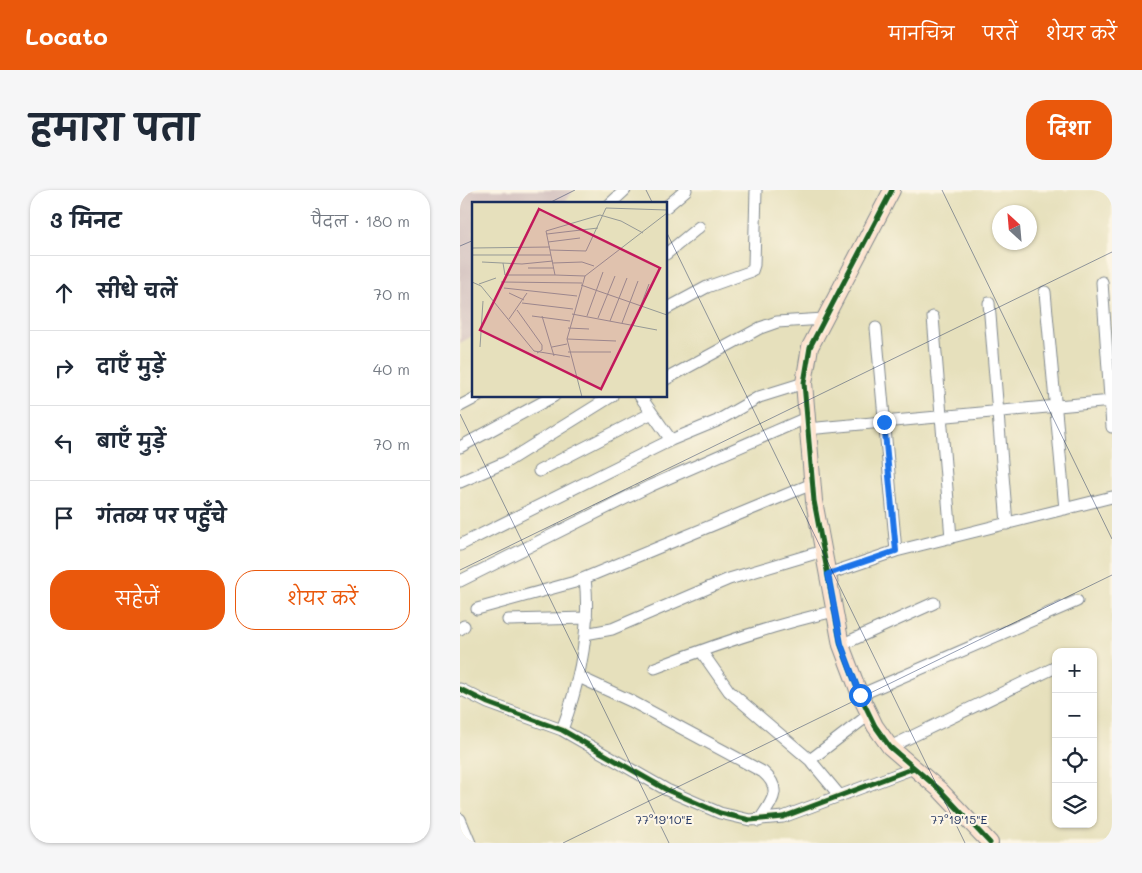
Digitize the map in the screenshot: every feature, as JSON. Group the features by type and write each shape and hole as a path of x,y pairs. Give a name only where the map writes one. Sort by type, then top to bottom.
{"street":[{"path":"612,202 625,190"},
{"path":"668,205 686,190"},
{"path":"668,308 707,287 752,271 754,265 756,190"},
{"path":"892,190 810,347 804,383 812,484 835,611 849,641 860,695 890,747 940,790 990,843"},
{"path":"668,252 699,227"},
{"path":"1102,282 1112,428"},
{"path":"1044,292 1065,509"},
{"path":"989,303 1007,524"},
{"path":"933,317 951,538"},
{"path":"668,378 760,328 777,322 824,319"},
{"path":"876,328 896,551"},
{"path":"460,545 671,440 717,421 759,397 804,383"},
{"path":"460,406 475,398"},
{"path":"460,447 550,398"},
{"path":"460,482 506,462 609,398"},
{"path":"641,398 671,440"},
{"path":"460,580 650,486 806,423 884,422 1111,401"},
{"path":"539,471 652,413"},
{"path":"477,609 558,588 585,578 812,484"},
{"path":"828,574 896,551 1112,497"},
{"path":"585,634 612,630 729,579 823,551"},
{"path":"563,727 579,677 587,618 585,578"},
{"path":"860,695 1076,601"},
{"path":"849,641 934,603"},
{"path":"655,668 788,622 835,611"},
{"path":"508,620 587,618"},
{"path":"701,651 729,691 810,760 840,796"},
{"path":"890,747 1052,669"},
{"path":"579,677 631,701 763,772 772,782 774,796 760,821"},
{"path":"460,689 488,704 563,727 667,790 720,813 760,821 782,817 914,768"},
{"path":"810,760 870,714"},
{"path":"460,819 470,843"}],"shaded area":[{"path":"460,190 574,190 565,202 472,202 472,336 460,343"}],"cycle path":[{"path":"892,190 810,347 804,383 814,501 841,645 860,695 875,726 890,747 940,790 990,843"},
{"path":"460,689 488,703 562,730 667,790 720,813 750,820 783,817 914,768"}],"route":[{"path":"860,695 841,644 828,574 896,551 884,422"}]}
